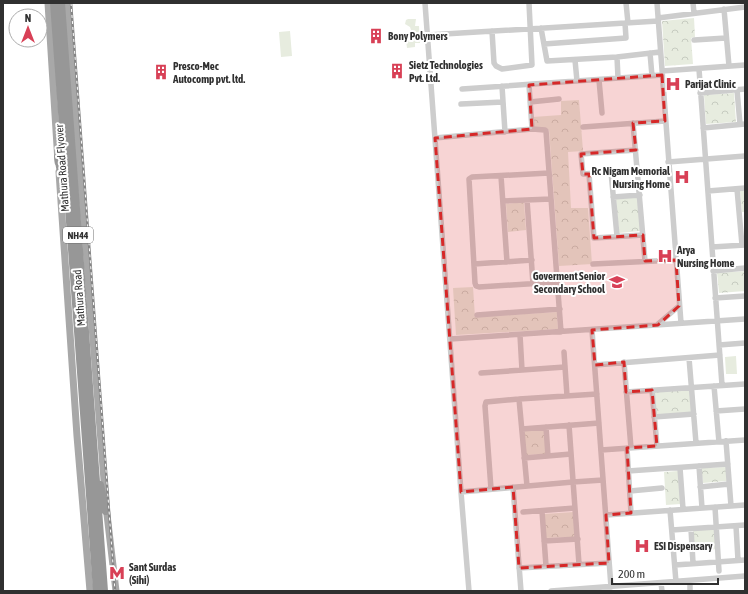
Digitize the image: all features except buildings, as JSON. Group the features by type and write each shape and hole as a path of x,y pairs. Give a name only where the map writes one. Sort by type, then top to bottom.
{"highway":[{"name":"Mathura Road Flyover","path":"54,3 68,197"},
{"name":"Mathura Road Flyover","path":"61,3 96,476"},
{"path":"58,157 68,197"},
{"name":"Mathura Road","path":"68,197 97,591"},
{"path":"102,467 96,476 102,488 106,510"},
{"name":"NH44","path":"96,476 104,591"}],"main road":[{"name":"Mathura Road","path":"48,3 77,436 90,591"},
{"name":"Mathura Road","path":"67,3 102,467 116,591"}],"street":[{"path":"425,3 469,591"},
{"path":"492,31 494,62 496,66 502,69 532,65 529,3"},
{"path":"544,44 626,38 626,3"},
{"path":"657,3 681,323"},
{"path":"694,3 694,13"},
{"path":"428,35 626,23 658,20 694,13 745,7"},
{"path":"724,9 729,66"},
{"path":"541,28 546,61 617,57 660,52"},
{"path":"694,40 726,38"},
{"path":"650,53 652,76"},
{"path":"617,57 618,78"},
{"path":"575,60 577,81"},
{"path":"462,89 652,76 662,73 745,65"},
{"path":"698,69 722,385"},
{"path":"599,80 602,113"},
{"path":"529,85 532,129"},
{"path":"502,86 505,132"},
{"path":"700,93 745,89"},
{"path":"703,128 743,124 737,90"},
{"path":"530,102 558,99"},
{"path":"461,104 503,102"},
{"path":"583,127 665,121"},
{"path":"634,123 645,261"},
{"path":"435,138 532,129 546,131 561,332"},
{"path":"636,150 581,154 583,174 638,170"},
{"path":"668,162 745,156"},
{"path":"611,172 617,236"},
{"path":"549,173 472,177 469,179 475,284 477,287 558,282"},
{"path":"589,174 594,238 643,235"},
{"path":"501,176 508,262"},
{"path":"712,247 743,245 737,188"},
{"path":"708,191 745,188"},
{"path":"613,197 640,195"},
{"path":"503,202 551,199"},
{"path":"527,200 533,284"},
{"path":"474,264 532,260"},
{"path":"593,264 676,260"},
{"path":"714,271 745,268"},
{"path":"716,298 745,296"},
{"path":"658,324 679,306"},
{"path":"477,315 560,309"},
{"path":"450,339 745,319"},
{"path":"592,330 611,587"},
{"path":"520,335 522,370"},
{"path":"719,345 745,343"},
{"path":"564,352 567,396"},
{"path":"595,364 720,355"},
{"path":"689,358 696,443"},
{"path":"624,362 631,513"},
{"path":"481,372 565,367"},
{"path":"626,392 745,384"},
{"path":"714,386 719,442"},
{"path":"652,390 657,446"},
{"path":"491,489 485,404 489,401 597,394"},
{"path":"520,399 527,486"},
{"path":"716,411 745,409"},
{"path":"654,417 694,414"},
{"path":"522,429 599,423"},
{"path":"569,425 579,564"},
{"path":"546,427 548,456"},
{"path":"601,450 745,440"},
{"path":"726,441 731,506"},
{"path":"524,458 571,454"},
{"path":"628,471 728,464"},
{"path":"699,466 702,508"},
{"path":"680,468 683,510"},
{"path":"461,492 603,480"},
{"path":"700,487 729,484"},
{"path":"513,487 521,591"},
{"path":"630,492 662,488"},
{"path":"606,515 745,505"},
{"path":"715,507 719,571"},
{"path":"523,512 575,508"},
{"path":"542,510 546,566"},
{"path":"670,510 676,582"},
{"path":"672,530 745,525"},
{"path":"736,526 738,560"},
{"path":"691,529 693,563"},
{"path":"544,540 578,539"},
{"path":"675,565 745,560"},
{"path":"519,568 609,563"},
{"path":"551,591 745,576"},
{"path":"690,581 690,591"},
{"path":"662,583 662,591"}],"highlighted area":[{"path":"662,75 665,121 633,123 636,150 581,154 583,174 589,174 594,238 643,235 645,261 676,260 679,306 658,325 592,330 595,365 624,362 626,392 652,390 657,446 627,448 631,513 606,515 609,563 519,568 513,487 461,492 435,138 532,129 529,85"}],"green space":[{"path":"694,18 695,37 691,38 693,64 665,66 662,21"},
{"path":"416,19 415,26 419,26 420,43 415,43 415,47 407,48 406,40 410,38 412,33 410,27 405,24 406,20"},
{"path":"290,31 292,56 281,57 279,32"},
{"path":"734,93 736,122 706,124 704,95"},
{"path":"579,100 583,151 568,152 571,208 588,208 592,264 559,266 549,130 534,130 533,117 561,115 561,101"},
{"path":"740,191 745,191 745,212 742,212"},
{"path":"638,197 641,231 619,233 616,199"},
{"path":"524,202 526,230 508,232 506,204"},
{"path":"745,271 745,291 719,293 717,273"},
{"path":"473,287 475,317 557,312 558,329 456,335 453,288"},
{"path":"736,356 737,374 726,374 725,357"},
{"path":"690,389 692,412 656,415 654,392"},
{"path":"544,429 546,454 526,455 524,430"},
{"path":"726,467 727,481 703,483 701,468"},
{"path":"678,471 681,504 666,505 664,472"},
{"path":"574,512 575,537 545,538 544,514"},
{"path":"715,528 717,549 694,551 693,530"}],"railway":[{"path":"71,3 115,591"}],"place":[{"name":"Bony Polymers","path":"376,36"},
{"name":"Sietz Technologies Pvt. Ltd.","path":"397,71"},
{"name":"Presco-Mec Autocomp pvt. ltd.","path":"161,72"},
{"name":"Parijat Clinic","path":"673,84"},
{"name":"Rc Nigam Memorial Nursing Home","path":"682,177"},
{"name":"Arya Nursing Home","path":"665,256"},
{"name":"Goverment Senior Secondary School","path":"617,282"},
{"name":"ESI Dispensary","path":"642,546"},
{"name":"Sant Surdas (Sihi)","path":"117,573"}]}
